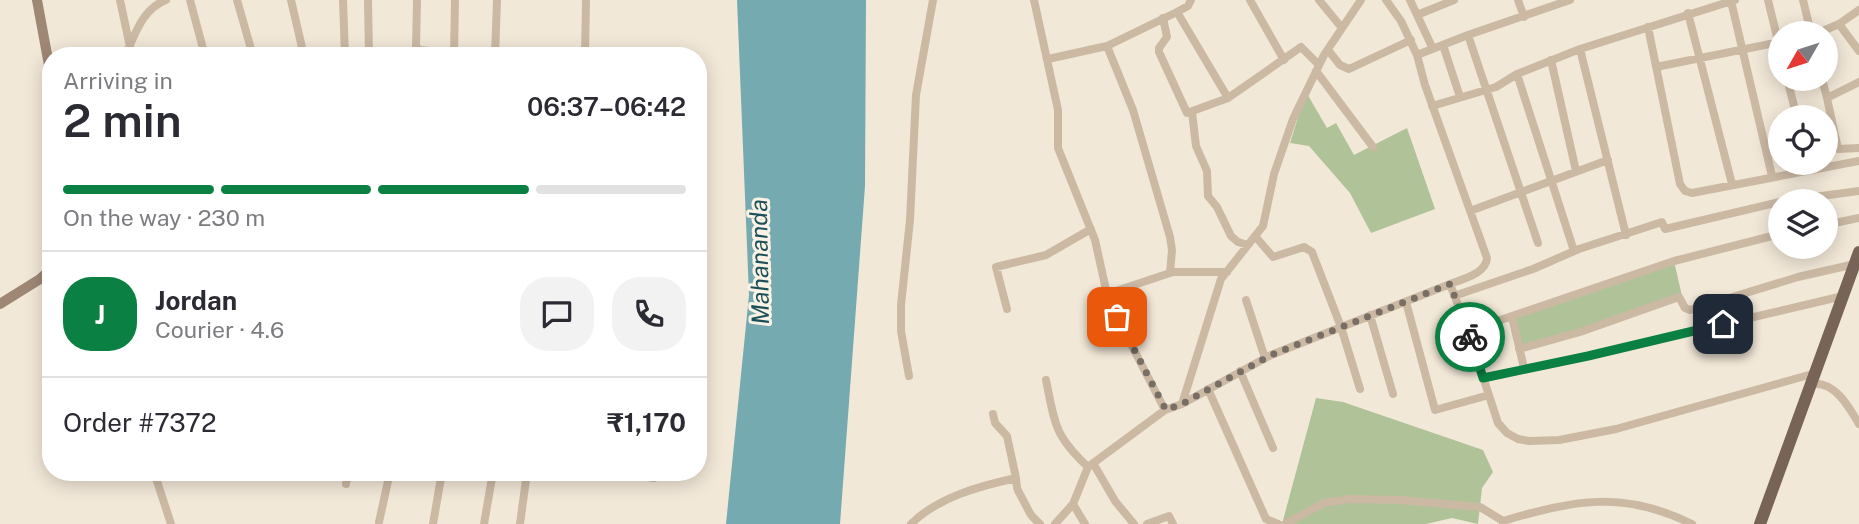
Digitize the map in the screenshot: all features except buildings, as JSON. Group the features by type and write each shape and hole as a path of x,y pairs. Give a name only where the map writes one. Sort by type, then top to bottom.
{"main road":[{"path":"37,0 46,47"},
{"path":"44,0 52,47"},
{"path":"1760,524 1857,258"},
{"path":"0,304 42,277"},
{"path":"0,313 42,285"}],"street":[{"path":"120,0 130,47"},
{"path":"130,47 140,24 163,0"},
{"path":"190,0 203,47"},
{"path":"237,0 250,47"},
{"path":"291,0 302,47"},
{"path":"343,0 345,47"},
{"path":"368,0 369,47"},
{"path":"417,0 418,47"},
{"path":"454,47 455,0"},
{"path":"495,47 497,0"},
{"path":"585,47 586,0"},
{"path":"909,376 901,331 901,305 909,233 916,95 933,0"},
{"path":"1034,0 1058,110 1058,148 1091,229 1107,294 1166,410"},
{"path":"1048,59 1107,46 1188,6 1191,0"},
{"path":"1250,0 1284,60"},
{"path":"1319,0 1342,28"},
{"path":"1350,0 1355,9"},
{"path":"1182,404 1221,279 1263,226 1275,174 1293,119 1328,50 1361,0"},
{"path":"1055,524 1073,504 1091,465 1166,410 1182,404 1265,358 1450,284 1482,270 1486,265 1487,258 1432,106 1412,40 1386,0"},
{"path":"1410,0 1433,49"},
{"path":"1417,15 1454,0"},
{"path":"1518,0 1524,17"},
{"path":"1417,55 1570,0"},
{"path":"1768,0 1773,21"},
{"path":"1802,0 1808,21"},
{"path":"1432,106 1503,84 1517,74 1580,49 1733,1 1772,177"},
{"path":"1859,10 1839,23 1859,51"},
{"path":"1177,12 1228,98"},
{"path":"1688,13 1732,184"},
{"path":"1163,18 1167,37 1159,52 1185,111 1192,113 1228,98 1301,47 1373,147"},
{"path":"1648,27 1680,184 1685,191 1692,193 1779,175"},
{"path":"1468,35 1538,243"},
{"path":"1328,50 1340,65 1349,69 1412,40"},
{"path":"1443,44 1460,97"},
{"path":"1107,46 1133,110 1170,237 1170,273"},
{"path":"1656,67 1768,46"},
{"path":"1580,49 1626,235"},
{"path":"1550,60 1576,171"},
{"path":"1517,74 1574,251"},
{"path":"1827,98 1859,82"},
{"path":"1825,91 1838,149 1859,148"},
{"path":"1192,113 1196,146 1207,171 1208,196 1217,207 1231,236 1248,245"},
{"path":"1470,211 1608,160"},
{"path":"1838,163 1859,160"},
{"path":"1838,194 1859,191"},
{"path":"1454,296 1533,269 1574,251 1662,222 1665,229 1768,205"},
{"path":"1838,222 1859,218"},
{"path":"1007,309 996,267 1046,255 1091,229"},
{"path":"1255,236 1275,258 1304,247 1309,248 1341,327 1360,389"},
{"path":"1468,331 1674,261 1768,237"},
{"path":"1520,349 1580,332 1679,297 1685,308 1690,310 1857,258"},
{"path":"1107,294 1170,273 1227,272"},
{"path":"1450,284 1498,423 1507,433 1529,441 1559,440 1616,429 1814,378 1839,395 1859,424"},
{"path":"1483,378 1843,296"},
{"path":"1246,300 1265,358"},
{"path":"1406,302 1435,410 1489,395"},
{"path":"1370,315 1393,394"},
{"path":"1512,317 1524,369"},
{"path":"1240,371 1273,448"},
{"path":"1046,380 1059,435 1065,444 1091,465 1134,524"},
{"path":"1208,389 1263,522 1278,524"},
{"path":"993,414 995,423 1007,436 1017,492 1023,499 1026,510 1040,524"},
{"path":"911,524 963,493 1016,478"},
{"path":"157,481 171,524"},
{"path":"379,522 388,481"},
{"path":"433,524 440,481"},
{"path":"484,524 492,481"},
{"path":"520,524 526,481"},
{"path":"1285,524 1324,503 1350,499 1480,507 1503,522 1567,505 1611,500 1645,505 1692,524"},
{"path":"1073,504 1085,524"},
{"path":"1147,524 1169,516 1174,524 1180,521 1182,524"}],"green space":[{"path":"1306,92 1327,128 1336,123 1354,155 1407,128 1435,209 1371,233 1350,193 1309,146 1290,143"},
{"path":"1674,261 1682,296 1520,349 1512,318"},
{"path":"1316,398 1343,402 1483,450 1493,472 1482,488 1478,524 1452,518 1426,524 1282,524"}],"water":[{"name":"Mahananda","path":"737,0 866,0 865,186 840,524 726,524 749,295"}],"way so far":[{"path":"1117,317 1166,410 1182,404 1271,355 1450,284 1470,337"}],"route":[{"path":"1470,337 1483,378 1723,324"}]}
